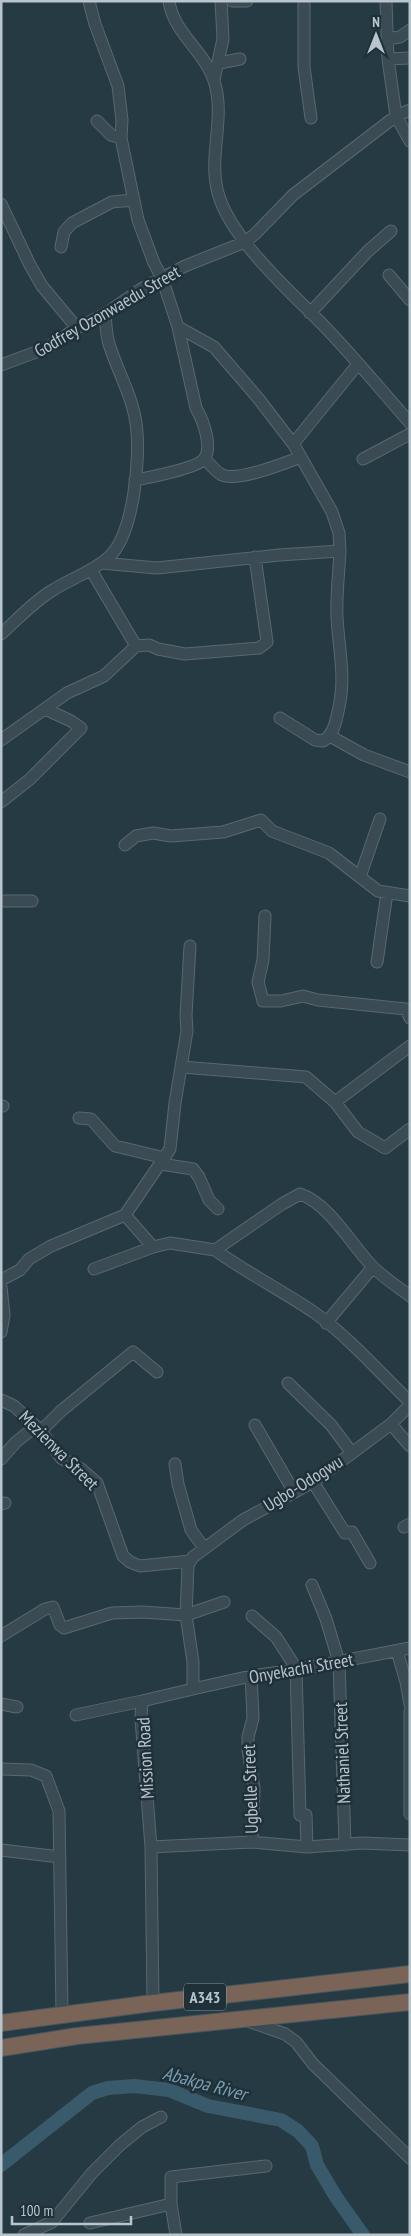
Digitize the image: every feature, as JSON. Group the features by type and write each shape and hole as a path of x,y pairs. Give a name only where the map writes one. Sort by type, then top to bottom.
{"highway":[{"name":"A343","path":"1,2023 153,2002 410,1974"},
{"name":"A343","path":"1,2048 78,2036 410,2002"}],"street":[{"path":"89,1 106,58 118,86 122,120 121,138 138,220 154,263 162,278 178,327 208,452 201,463 164,475 135,480"},
{"path":"169,1 177,23 214,80"},
{"path":"226,1 221,2 223,39 214,80 219,114 215,181 226,211 245,242 277,279 358,364 410,423"},
{"path":"232,1 247,1"},
{"path":"304,1 304,67 311,118"},
{"path":"386,1 388,58 396,116 410,141"},
{"path":"387,39 400,37 410,30"},
{"path":"388,58 410,58"},
{"path":"218,63 240,59"},
{"name":"Godfrey Ozonwaedu Street","path":"1,365 47,348 77,328 105,314 141,289 185,266 245,242 293,195 360,142 379,131 396,116 410,110"},
{"path":"97,121 111,135 121,138"},
{"path":"62,247 64,232 72,223 112,202 134,200"},
{"path":"1,204 42,286 77,328"},
{"path":"310,313 351,268 391,231"},
{"path":"389,275 410,300"},
{"path":"1,634 42,598 101,563 116,548 130,516 135,480 136,423 109,343 105,314"},
{"path":"178,327 214,347 258,398 301,457 332,512 339,533 337,615 343,668 343,690 336,719 330,736 323,741 315,740 280,718"},
{"path":"293,444 358,364"},
{"path":"363,459 410,434"},
{"path":"204,459 217,472 228,476 255,472 301,457"},
{"path":"116,548 120,559 132,567"},
{"path":"101,563 156,568 340,551"},
{"path":"1,740 67,693 104,676 136,646 149,645 158,649 185,654 259,648 267,642 255,558"},
{"path":"91,570 136,646"},
{"path":"1,802 29,780 81,728 71,721 45,709"},
{"path":"330,736 378,761 410,772"},
{"path":"360,877 380,819"},
{"path":"125,845 136,836 153,833 171,836 223,832 261,820 272,831 330,854 378,891 410,896"},
{"path":"378,962 387,893"},
{"path":"1,901 32,901"},
{"path":"265,916 263,960 258,982 263,1001 282,1001 303,996 318,1000 406,1009 410,1018"},
{"path":"1,1280 20,1270 29,1260 51,1246 126,1215 170,1149 173,1140 175,1103 187,1031 186,1015 190,946"},
{"path":"335,1102 410,1046"},
{"path":"182,1067 306,1077 335,1102 358,1132 385,1148 410,1129"},
{"path":"79,1118 91,1119 114,1146 193,1169 199,1177 209,1200 218,1209"},
{"path":"215,1250 282,1204 300,1194 309,1197 330,1216 373,1267 410,1296"},
{"path":"126,1215 153,1247"},
{"path":"94,1269 153,1247 170,1243 215,1250 316,1314 356,1348 410,1403"},
{"path":"326,1323 373,1267"},
{"path":"1,1287 4,1316 1,1332"},
{"path":"1,1459 16,1442 38,1429 132,1352 157,1372"},
{"path":"288,1383 331,1425 352,1453"},
{"name":"Mezienwa Street","path":"1,1400 14,1406 38,1429 61,1458 81,1469 97,1483 123,1556 130,1562 140,1566 192,1559"},
{"name":"Ugbo-Odogwu","path":"192,1559 243,1520 313,1482 391,1424 410,1403"},
{"path":"391,1424 410,1446"},
{"path":"255,1426 294,1492"},
{"path":"175,1464 178,1484 191,1530 204,1548"},
{"path":"313,1482 345,1533 352,1532 370,1563"},
{"path":"192,1559 186,1615 193,1662 193,1689"},
{"name":"Nathaniel Street","path":"312,1585 332,1637 338,1662 345,1845"},
{"path":"1,1636 45,1609 52,1607 60,1625 64,1628 112,1613 142,1612 186,1615 224,1602"},
{"path":"252,1616 284,1648 296,1670 300,1814 306,1815 307,1847"},
{"name":"Onyekachi Street","path":"193,1689 251,1676 296,1670 410,1648"},
{"path":"397,1650 410,1704"},
{"name":"Ugbelle Street","path":"251,1676 253,1718 248,1736 248,1750 254,1788 252,1842"},
{"name":"Mission Road","path":"153,2002 151,1847 141,1719 142,1700 193,1689"},
{"path":"76,1716 142,1700"},
{"path":"1,1704 17,1707"},
{"path":"410,1711 410,1814"},
{"path":"1,1769 30,1770 46,1776 60,1811 62,2014"},
{"path":"151,1847 252,1842 307,1847 362,1843 410,1845"},
{"path":"1,1850 60,1856"},
{"path":"243,2020 292,2038 313,2064 409,2156"},
{"path":"24,2235 52,2222 92,2173 120,2145 142,2127 161,2117"},
{"path":"176,2235 171,2204 171,2177 266,2166"},
{"path":"90,2223 171,2204"}],"waterway":[{"name":"Abakpa River","path":"1,2165 92,2093 108,2088 134,2086 169,2090 208,2106 281,2120 298,2131 312,2146 317,2165 336,2197 363,2235"}]}
